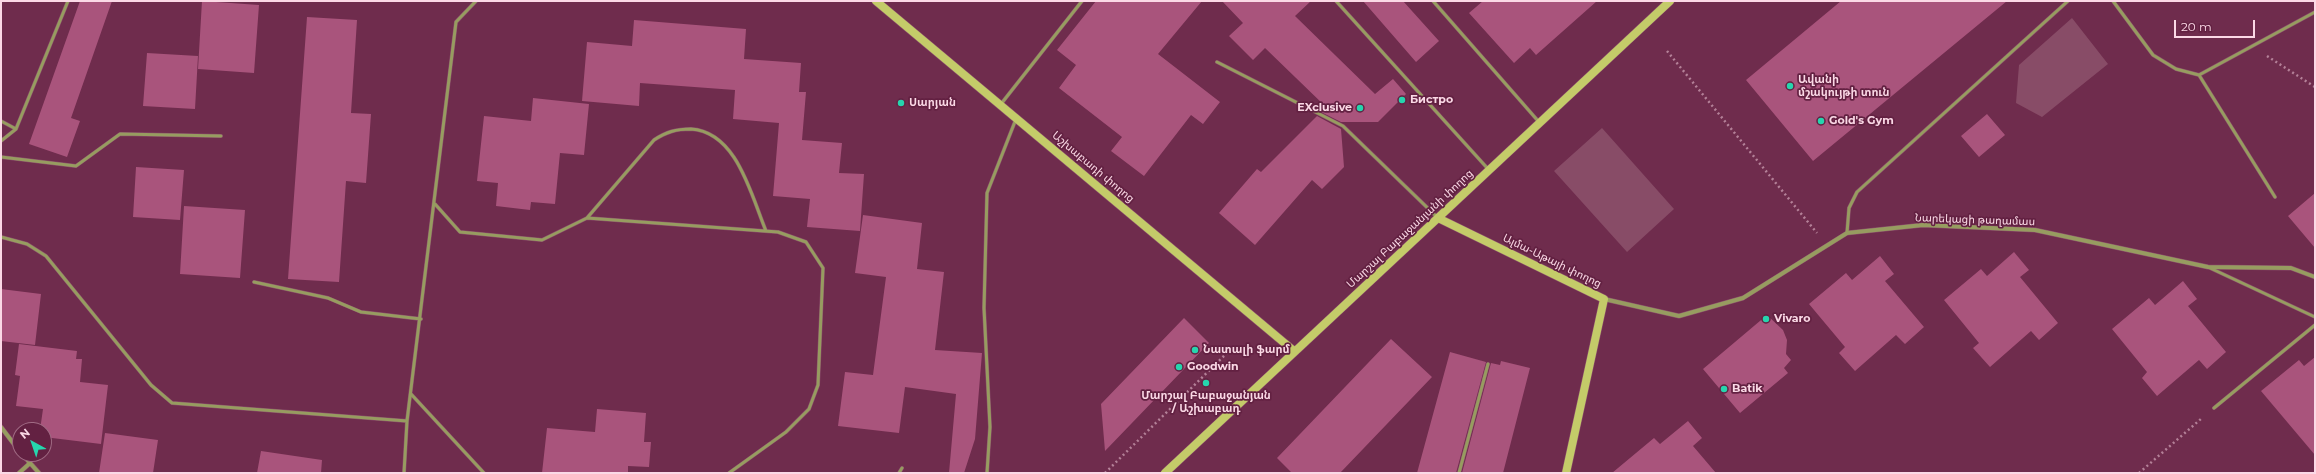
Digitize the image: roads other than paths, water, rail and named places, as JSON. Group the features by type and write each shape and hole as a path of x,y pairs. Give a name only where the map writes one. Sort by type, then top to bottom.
{"street":[{"name":"Աշխաբադի փողոց","path":"876,1 1017,117 1294,351"},
{"name":"Մարշալ Բաբաջանյանի փողոց","path":"1165,473 1670,1"},
{"name":"Ալմա-Աթայի փողոց","path":"1438,218 1604,299 1566,473"},
{"name":"Նարեկացի թաղամաս","path":"1604,299 1679,316 1743,298 1827,244 1847,233 1923,225 2035,230 2208,267 2291,268 2315,277"},
{"path":"1,428 12,442"},
{"path":"19,473 29,464 39,473"}],"lane":[{"path":"1,141 16,129 68,1"},
{"path":"404,473 407,421 421,319 456,22 476,1"},
{"path":"1001,104 1082,1"},
{"path":"1336,1 1489,170"},
{"path":"1433,1 1540,123"},
{"path":"1847,233 1849,208 1857,192 2068,1"},
{"path":"2114,1 2153,55 2176,68 2199,75 2275,197"},
{"path":"2199,75 2315,12"},
{"path":"1217,62 1343,126 1438,218"},
{"path":"987,473 990,427 984,308 987,193 1017,117"},
{"path":"1,121 16,129"},
{"path":"435,204 460,232 542,240 587,218 654,140 668,131 701,130 715,136 728,149 739,168 766,231"},
{"path":"1,157 76,166 120,134 221,136"},
{"path":"587,218 778,232 806,242 823,268 818,386 809,409 786,432 729,473"},
{"path":"1,237 27,244 46,256 151,385 172,404 407,421"},
{"path":"2208,267 2315,317"},
{"path":"254,282 328,298 361,312 421,319"},
{"path":"2214,408 2315,325"},
{"path":"1459,473 1488,364"},
{"path":"411,394 484,473"},
{"path":"899,473 902,468"}],"place":[{"name":"Ավանի մշակույթի տուն","path":"1790,86"},
{"name":"Бистро","path":"1402,100"},
{"name":"Սարյան","path":"901,103"},
{"name":"EXclusive","path":"1360,108"},
{"name":"Gold's Gym","path":"1821,121"},
{"name":"Vivaro","path":"1766,319"},
{"name":"Նատալի ֆարմ","path":"1195,350"},
{"name":"Goodwin","path":"1179,367"},
{"name":"Մարշալ Բաբաջանյան / Աշխաբադ","path":"1206,383"},
{"name":"Batik","path":"1724,389"}]}
